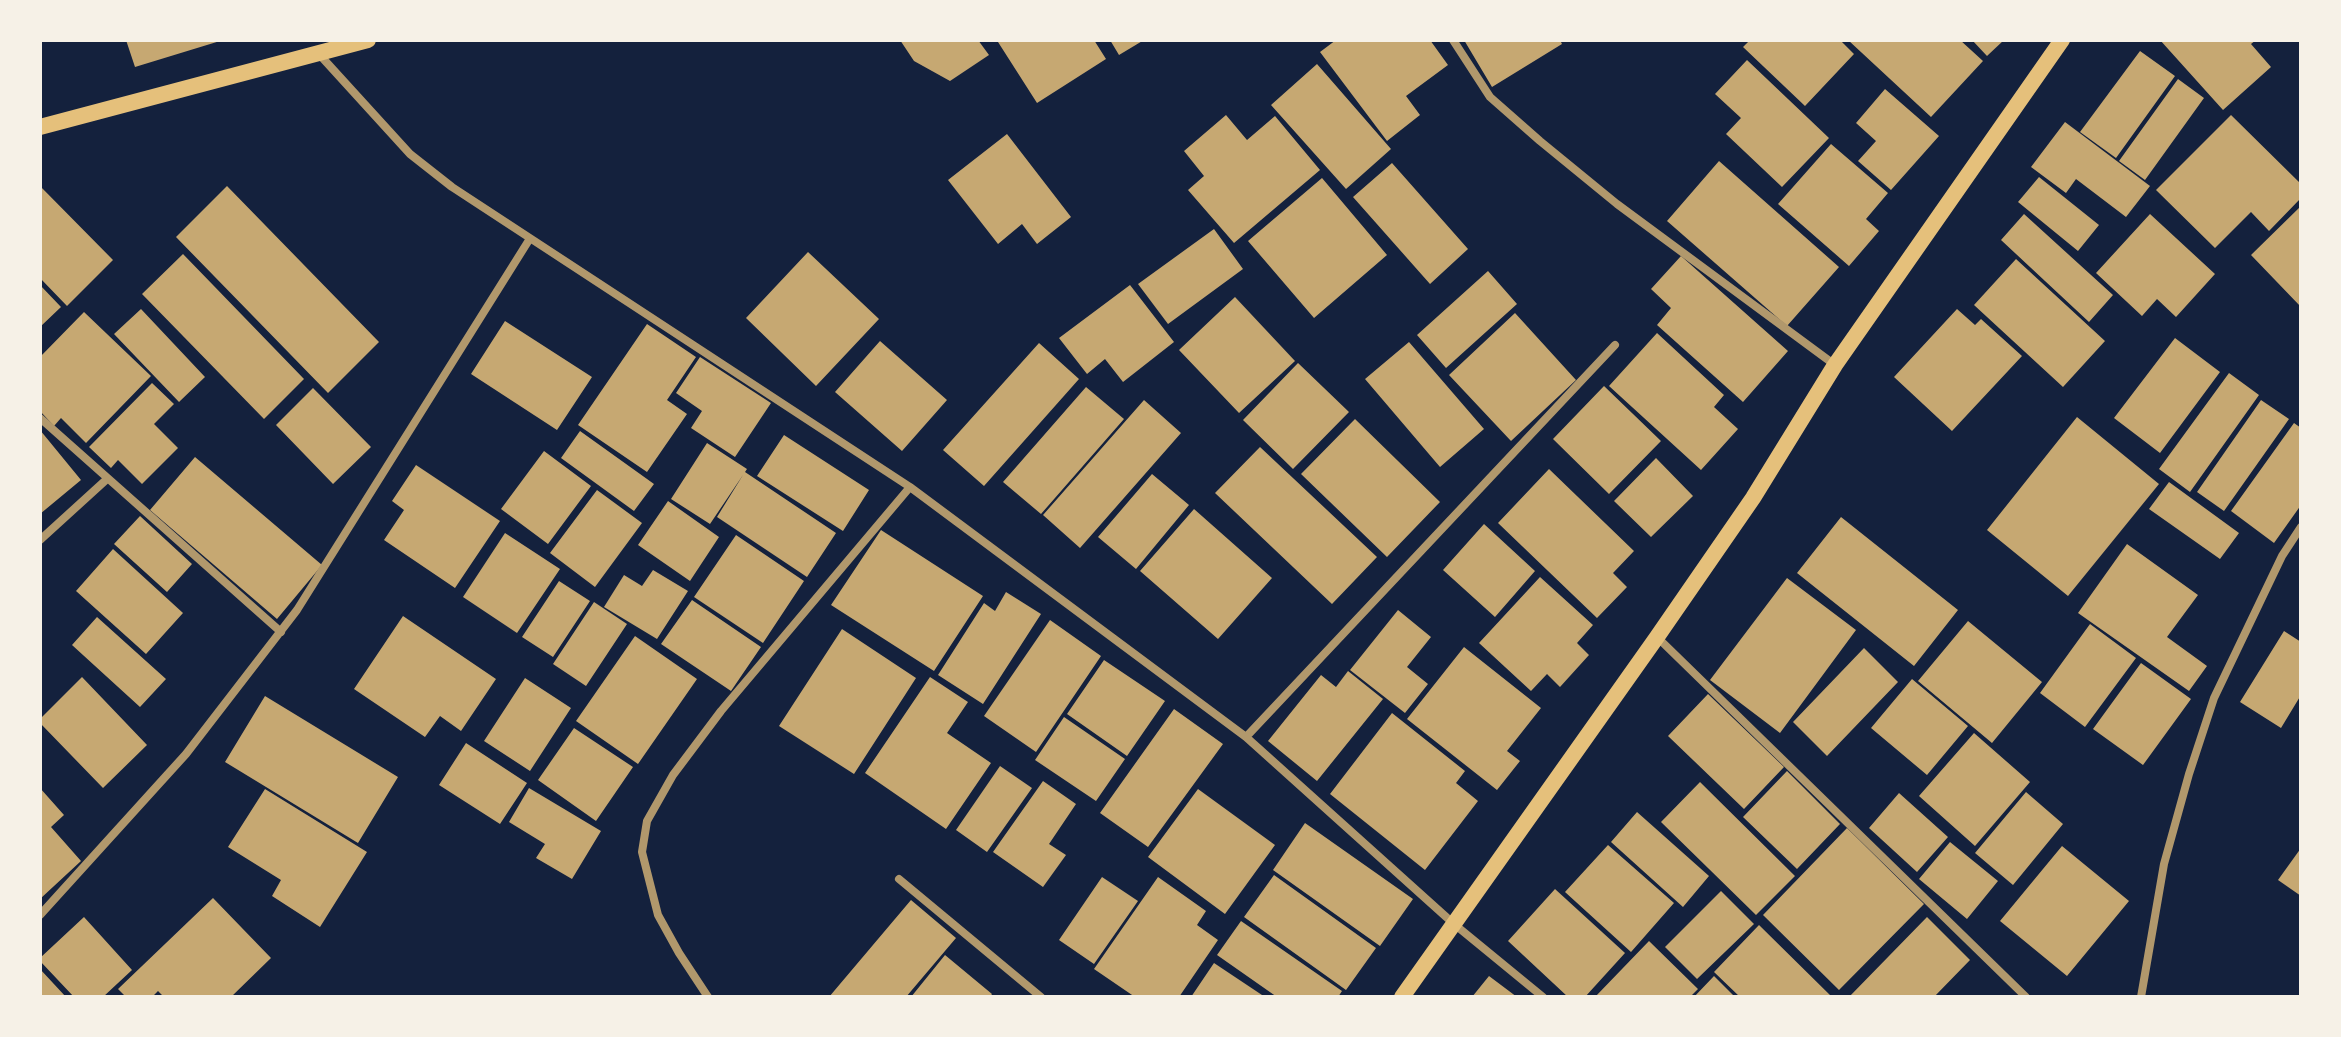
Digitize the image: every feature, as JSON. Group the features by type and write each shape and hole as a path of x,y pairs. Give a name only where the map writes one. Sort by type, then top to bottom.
{"main road":[{"path":"40,127 368,40"},
{"path":"1402,997 1753,498 1835,365 2062,40"}],"street":[{"path":"1453,40 1490,97 1540,141 1617,204 1835,365"},
{"path":"318,53 410,154 452,187 910,487 1246,737 1454,924 1543,997"},
{"path":"40,915 186,754 281,632 358,515 529,240"},
{"path":"1246,737 1615,345"},
{"path":"40,418 281,632"},
{"path":"40,540 107,479"},
{"path":"708,997 658,915 642,852 647,821 673,775 721,711 910,487"},
{"path":"2141,997 2164,864 2214,698 2282,556 2301,527"},
{"path":"1657,637 2026,997"},
{"path":"899,879 1041,997"}],"building":[{"path":"126,40 220,40 220,41 135,67"},
{"path":"900,40 978,40 989,55 950,81 914,61"},
{"path":"1094,40 1106,59 1037,103 998,42"},
{"path":"1110,40 1144,40 1119,55"},
{"path":"1336,40 1430,40 1448,65 1406,96 1420,115 1387,141 1320,52"},
{"path":"1464,40 1560,40 1562,44 1492,87"},
{"path":"1750,40 1840,40 1854,54 1805,106 1743,47"},
{"path":"1848,40 1960,40 1983,61 1931,117"},
{"path":"1972,40 2004,40 1987,56"},
{"path":"2160,40 2256,40 2251,44 2271,67 2223,110"},
{"path":"2140,51 2175,76 2116,158 2080,132"},
{"path":"1747,60 1829,138 1782,187 1726,134 1741,118 1715,94"},
{"path":"1317,64 1391,149 1346,189 1271,105"},
{"path":"2178,79 2204,98 2145,180 2119,161"},
{"path":"1885,89 1939,136 1891,190 1858,161 1876,141 1856,123"},
{"path":"1226,115 1247,140 1275,116 1320,170 1234,243 1188,190 1204,176 1184,151"},
{"path":"2231,115 2301,184 2301,198 2269,231 2251,212 2215,248 2156,190"},
{"path":"2065,122 2150,186 2126,217 2076,179 2066,193 2031,167"},
{"path":"1007,134 1071,217 1037,244 1022,224 998,244 948,180"},
{"path":"1831,144 1888,193 1866,219 1879,231 1849,266 1778,204"},
{"path":"1719,161 1839,267 1787,326 1667,221"},
{"path":"1392,163 1468,249 1430,284 1353,197"},
{"path":"2039,177 2099,225 2078,251 2018,202"},
{"path":"1322,178 1387,255 1314,318 1248,241"},
{"path":"40,186 113,260 67,306 40,278"},
{"path":"227,186 379,342 328,393 176,237"},
{"path":"2301,206 2301,307 2251,255"},
{"path":"2024,214 2113,295 2089,322 2001,240"},
{"path":"2150,214 2215,274 2176,317 2157,299 2142,316 2096,273"},
{"path":"1214,229 1243,269 1168,324 1138,284"},
{"path":"808,252 879,319 816,386 746,318"},
{"path":"183,254 304,379 264,419 142,294"},
{"path":"1681,256 1788,351 1743,402 1657,325 1671,308 1651,289"},
{"path":"2016,259 2105,341 2063,387 1974,305"},
{"path":"1488,271 1517,304 1446,368 1417,335"},
{"path":"40,285 61,307 40,327"},
{"path":"1130,285 1174,342 1123,382 1105,359 1087,374 1059,338"},
{"path":"1235,297 1295,361 1239,413 1179,350"},
{"path":"141,309 205,377 179,402 114,334"},
{"path":"1957,309 1975,325 1981,319 2022,356 1952,431 1894,377"},
{"path":"84,312 151,376 86,443 61,418 54,426 40,411 40,357"},
{"path":"1515,313 1576,380 1511,441 1449,375"},
{"path":"505,321 592,377 557,430 471,374"},
{"path":"647,324 696,357 667,400 687,414 647,472 578,425"},
{"path":"1657,333 1724,395 1714,407 1738,429 1701,470 1609,386"},
{"path":"2175,338 2220,372 2160,453 2114,418"},
{"path":"880,341 947,400 902,451 835,392"},
{"path":"1409,342 1484,429 1440,467 1365,379"},
{"path":"1039,343 1079,379 984,486 943,450"},
{"path":"700,357 771,403 735,457 691,428 702,411 676,393"},
{"path":"1298,363 1349,412 1293,469 1243,420"},
{"path":"2229,373 2259,395 2190,492 2159,469"},
{"path":"152,383 174,404 154,424 178,448 142,484 118,460 111,468 89,447"},
{"path":"1604,386 1661,441 1609,494 1553,439"},
{"path":"1086,387 1124,419 1041,514 1003,482"},
{"path":"313,388 371,447 333,484 276,425"},
{"path":"1144,400 1181,433 1080,548 1043,515"},
{"path":"2261,400 2289,419 2224,511 2197,492"},
{"path":"2077,417 2159,484 2068,596 1987,530"},
{"path":"1355,419 1440,502 1387,557 1301,474"},
{"path":"2294,423 2301,428 2301,505 2274,543 2231,511"},
{"path":"40,430 81,480 40,514"},
{"path":"580,431 654,484 634,511 561,458"},
{"path":"784,435 869,490 843,531 757,476"},
{"path":"707,443 836,533 807,577 717,517 743,475 710,524 671,499"},
{"path":"1260,447 1377,557 1332,604 1215,493"},
{"path":"544,451 591,486 548,544 501,509"},
{"path":"195,457 322,565 277,619 150,510"},
{"path":"1656,458 1693,496 1651,537 1614,501"},
{"path":"416,465 500,521 455,588 384,540 404,510 392,501"},
{"path":"1549,469 1634,551 1613,573 1627,587 1597,618 1498,523"},
{"path":"1152,474 1189,505 1136,569 1098,537"},
{"path":"2169,482 2239,533 2220,559 2149,509"},
{"path":"597,490 642,523 595,587 550,553"},
{"path":"668,501 719,537 690,581 638,545"},
{"path":"1194,509 1272,578 1218,639 1140,571"},
{"path":"140,516 192,564 167,592 114,544"},
{"path":"1841,517 1958,610 1914,666 1797,573"},
{"path":"1484,524 1535,571 1495,617 1443,570"},
{"path":"881,530 983,596 934,671 831,605"},
{"path":"505,533 560,569 517,633 463,597"},
{"path":"736,535 804,581 763,643 694,597"},
{"path":"2127,544 2198,595 2167,637 2207,666 2189,691 2078,613"},
{"path":"113,549 183,613 146,654 76,591"},
{"path":"653,570 688,591 657,639 604,607 624,575 642,586"},
{"path":"1540,577 1593,625 1577,643 1589,655 1560,687 1547,674 1531,691 1479,643"},
{"path":"1787,578 1856,630 1780,733 1710,680"},
{"path":"559,581 590,601 553,657 522,637"},
{"path":"1006,592 1041,614 983,704 938,675 984,603 995,611"},
{"path":"692,600 761,647 731,691 661,644"},
{"path":"594,602 627,624 586,686 553,664"},
{"path":"1398,610 1431,637 1407,667 1428,684 1405,713 1350,670"},
{"path":"403,616 496,679 461,731 440,716 425,737 354,689"},
{"path":"97,617 166,679 140,707 72,645"},
{"path":"1050,620 1101,656 1036,752 984,716"},
{"path":"1968,621 2042,682 1992,743 1918,681"},
{"path":"2090,624 2136,658 2085,727 2040,693"},
{"path":"842,629 916,678 854,774 779,726"},
{"path":"2284,631 2301,642 2301,695 2281,728 2240,702"},
{"path":"635,636 697,679 638,764 576,721"},
{"path":"1464,647 1541,708 1507,751 1520,761 1497,790 1407,719"},
{"path":"1864,648 1898,682 1827,756 1793,722"},
{"path":"1104,660 1165,701 1127,756 1067,714"},
{"path":"2141,663 2191,699 2143,765 2093,729"},
{"path":"1348,671 1383,699 1317,781 1268,741 1321,675 1336,687"},
{"path":"82,677 147,745 103,788 40,723 40,719"},
{"path":"930,677 968,702 947,733 991,763 946,829 865,773"},
{"path":"525,678 571,708 530,771 484,741"},
{"path":"1912,679 1968,726 1927,775 1871,728"},
{"path":"1708,694 1784,767 1744,809 1668,736"},
{"path":"265,696 398,777 358,843 225,762"},
{"path":"1174,709 1223,744 1148,847 1100,813"},
{"path":"1392,713 1465,771 1456,783 1478,801 1425,870 1330,794"},
{"path":"1064,717 1125,759 1096,801 1035,760"},
{"path":"574,728 633,767 596,821 538,780"},
{"path":"1974,733 2030,782 1975,846 1919,796"},
{"path":"466,743 527,783 500,824 439,785"},
{"path":"1000,766 1032,788 987,852 956,830"},
{"path":"1787,771 1840,824 1797,869 1743,817"},
{"path":"1043,781 1076,804 1049,844 1066,855 1043,887 993,852"},
{"path":"1700,782 1795,876 1756,915 1661,822"},
{"path":"40,788 64,815 51,827 81,861 40,899"},
{"path":"529,788 601,831 572,879 536,858 545,844 509,822"},
{"path":"265,789 367,852 320,927 272,896 281,880 228,847"},
{"path":"1198,789 1275,845 1225,914 1148,857"},
{"path":"2026,792 2063,824 2013,885 1975,853"},
{"path":"1899,793 1948,837 1917,872 1869,828"},
{"path":"1637,812 1709,876 1683,907 1611,842"},
{"path":"1305,823 1413,899 1380,946 1273,870"},
{"path":"1847,828 1924,904 1839,990 1763,915"},
{"path":"1950,842 1998,881 1967,919 1919,879"},
{"path":"1608,845 1674,903 1631,952 1565,892"},
{"path":"2062,846 2129,901 2067,976 2000,921"},
{"path":"2301,848 2301,896 2278,880"},
{"path":"1274,875 1376,948 1346,990 1244,917"},
{"path":"1102,877 1138,901 1094,964 1059,940"},
{"path":"1158,877 1206,911 1197,925 1218,940 1179,997 1135,997 1094,969"},
{"path":"1555,889 1625,953 1585,997 1568,997 1508,941"},
{"path":"1721,891 1754,924 1697,979 1665,947"},
{"path":"213,898 271,958 231,997 164,997 158,991 152,997 126,997 118,989"},
{"path":"911,900 956,938 906,997 829,997"},
{"path":"84,917 132,970 103,997 74,997 40,961"},
{"path":"1927,917 1970,960 1934,997 1849,997"},
{"path":"1241,921 1342,991 1338,997 1277,997 1217,955"},
{"path":"1759,925 1832,997 1740,997 1714,972"},
{"path":"1649,941 1698,989 1690,997 1595,997"},
{"path":"945,955 992,994 990,997 911,997"},
{"path":"1214,963 1265,997 1191,997"},
{"path":"40,969 66,997 40,997"},
{"path":"1489,976 1517,997 1472,997"},
{"path":"1714,976 1735,997 1694,997"}]}
